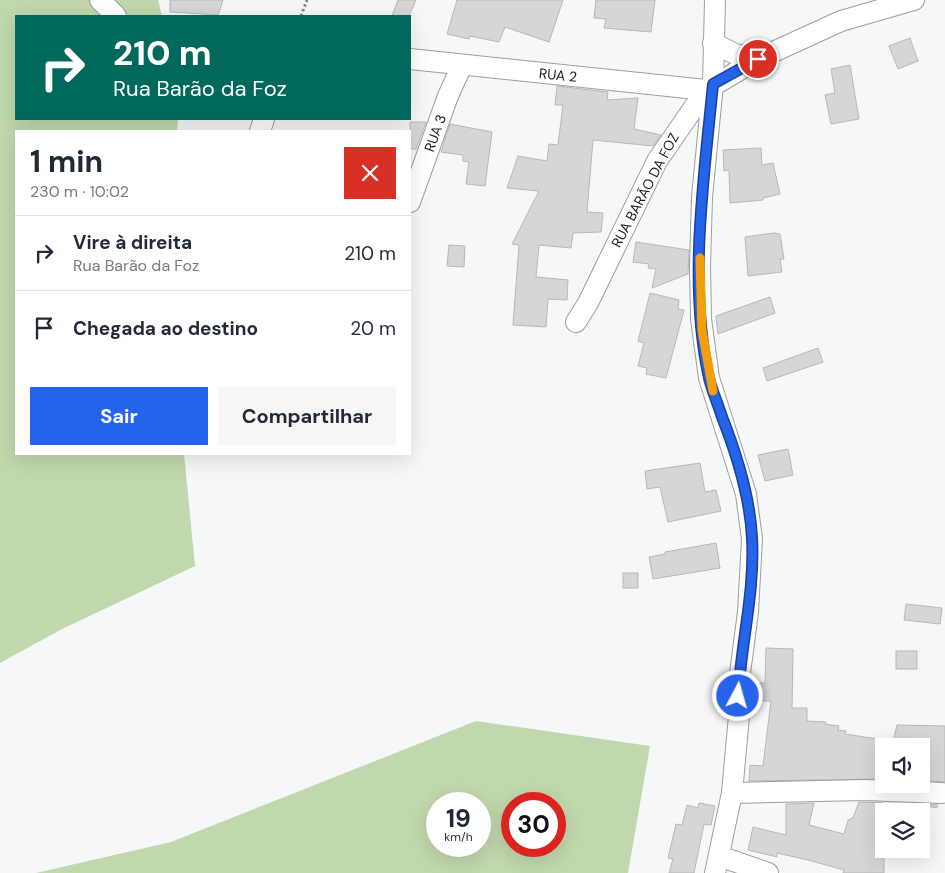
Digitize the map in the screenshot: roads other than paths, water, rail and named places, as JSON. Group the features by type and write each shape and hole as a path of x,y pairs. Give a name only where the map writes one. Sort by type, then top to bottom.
{"street":[{"path":"100,0 115,15"},
{"path":"715,0 702,197 701,319 709,378 744,486 752,539 748,612 739,681 739,716 732,793 717,864 768,873"},
{"name":"RUA BARÃO DA FOZ","path":"576,322 588,303 657,161 709,87 758,59 842,21 914,0"},
{"path":"713,43 735,54 758,59"},
{"name":"RUA 2","path":"411,59 709,87"},
{"name":"RUA 3","path":"411,199 448,96 462,65"},
{"path":"732,793 864,790 942,793"}]}
